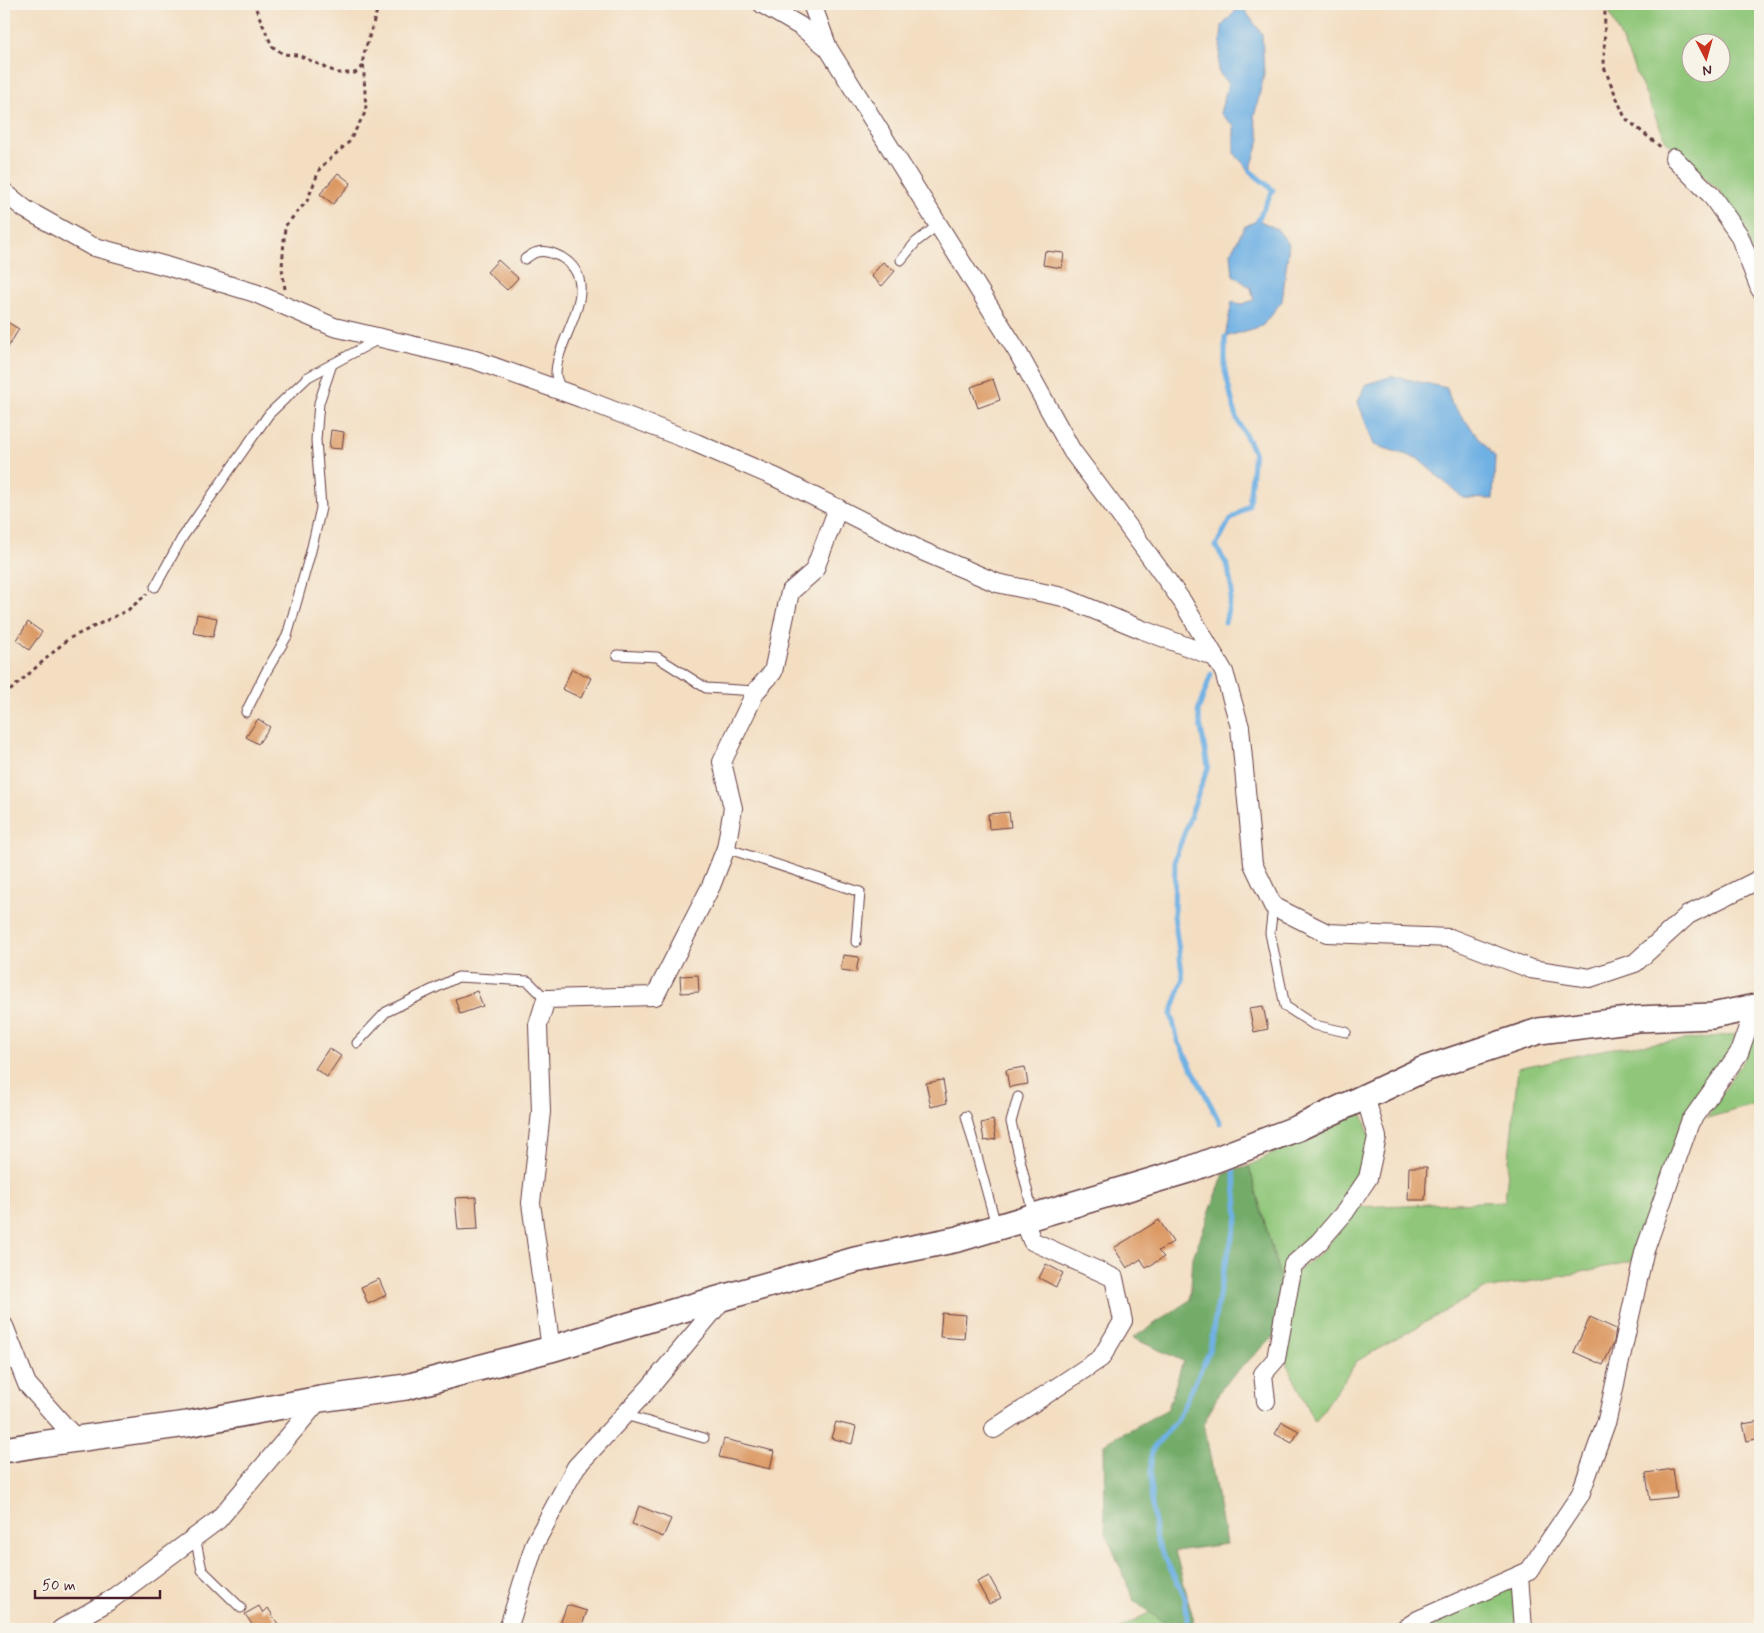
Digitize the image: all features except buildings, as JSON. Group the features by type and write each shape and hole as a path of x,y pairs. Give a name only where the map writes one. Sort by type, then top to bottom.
{"street":[{"path":"762,4 800,26 828,48"},
{"path":"812,4 828,48 1017,351 1072,451 1118,511 1182,602 1224,672 1240,727 1253,864 1273,906 1327,933 1450,938 1531,969 1590,978 1636,963 1688,916 1760,879"},
{"path":"1674,158 1711,195 1738,235 1760,289"},
{"path":"4,192 25,209 91,246 255,293 334,327 475,360 696,443 777,478 922,551 997,583 1063,597 1143,630 1215,656"},
{"path":"552,1349 531,1203 541,1112 538,1025 546,999 655,996 711,886 726,848 732,808 722,762 756,691 773,672 790,592 814,571 838,508"},
{"path":"4,1450 187,1424 320,1399 406,1387 552,1349 855,1260 958,1240 1188,1170 1298,1128 1422,1070 1539,1031 1637,1019 1712,1016 1757,1007"},
{"path":"1404,1629 1418,1620 1529,1571 1580,1495 1607,1420 1644,1253 1690,1122 1739,1053 1757,1007"},
{"path":"1266,1402 1262,1374 1276,1359 1293,1265 1319,1242 1345,1212 1368,1178 1377,1137 1366,1096"},
{"path":"994,1430 1102,1358 1123,1321 1114,1278 1032,1241 1029,1218"},
{"path":"508,1629 535,1543 576,1467 650,1387 724,1298"},
{"path":"4,1326 28,1384 76,1439"},
{"path":"61,1629 109,1601 218,1520 320,1399"},
{"path":"1519,1576 1524,1629"}],"lane":[{"path":"901,260 916,242 938,225"},
{"path":"525,259 538,251 556,255 570,263 579,276 580,300 558,356 556,375 562,392"},
{"path":"155,587 182,538 269,414 308,377 382,338"},
{"path":"246,712 287,636 311,551 321,508 316,440 319,403 332,364"},
{"path":"617,655 657,657 706,688 756,691"},
{"path":"726,848 860,892 856,942"},
{"path":"1273,906 1270,933 1285,1006 1314,1025 1346,1032"},
{"path":"357,1042 386,1012 458,977 528,981 546,999"},
{"path":"1018,1097 1011,1122 1029,1218"},
{"path":"966,1116 997,1228"},
{"path":"625,1415 704,1438"},
{"path":"195,1537 202,1570 241,1608"}],"path":[{"path":"287,307 282,268 285,226 307,201 320,168 349,142 366,111 363,58 379,4"},
{"path":"1607,4 1605,8 1604,67 1625,118 1674,158"},
{"path":"256,9 272,46 283,54 298,55 338,73 355,73 363,66"},
{"path":"4,696 68,639 128,610 155,587"}],"green space":[{"path":"1606,4 1760,4 1760,271 1743,230 1719,190 1666,141"},
{"path":"1760,1017 1760,1103 1707,1118 1745,1057"},
{"path":"1736,1034 1731,1053 1682,1121 1638,1260 1558,1277 1484,1289 1357,1361 1315,1422 1280,1350 1296,1272 1322,1252 1357,1207 1505,1201 1518,1068 1607,1049"},
{"path":"1360,1108 1371,1139 1361,1178 1282,1285 1249,1166"},
{"path":"1249,1166 1282,1285 1274,1336 1223,1385 1204,1423 1226,1544 1175,1551 1196,1629 1173,1629 1134,1601 1105,1531 1104,1444 1168,1409 1183,1361 1133,1338 1190,1300 1193,1257 1224,1174"},
{"path":"1514,1583 1518,1629 1411,1629"},
{"path":"1150,1612 1173,1629 1119,1629"}],"water":[{"path":"1241,5 1262,34 1264,75 1254,117 1260,139 1250,171 1234,153 1234,126 1220,113 1228,84 1218,71 1222,26"},
{"path":"1258,220 1277,229 1289,244 1282,301 1262,326 1225,337 1232,302 1242,304 1254,300 1251,288 1233,275 1231,253 1244,227"},
{"path":"1392,376 1447,388 1451,403 1495,457 1493,499 1463,498 1417,458 1374,445 1358,402 1365,385"}],"waterway":[{"path":"1250,171 1273,190 1258,220"},
{"path":"1225,337 1225,371 1236,417 1254,452 1249,505 1229,521 1216,546 1228,567 1232,591 1225,623"},
{"path":"1211,674 1198,711 1208,767 1175,859 1174,916 1183,980 1171,1014 1178,1041 1220,1123"},
{"path":"1188,1629 1185,1598 1156,1540 1151,1494 1151,1451 1177,1420 1209,1352 1224,1268 1238,1217 1234,1171"}]}
